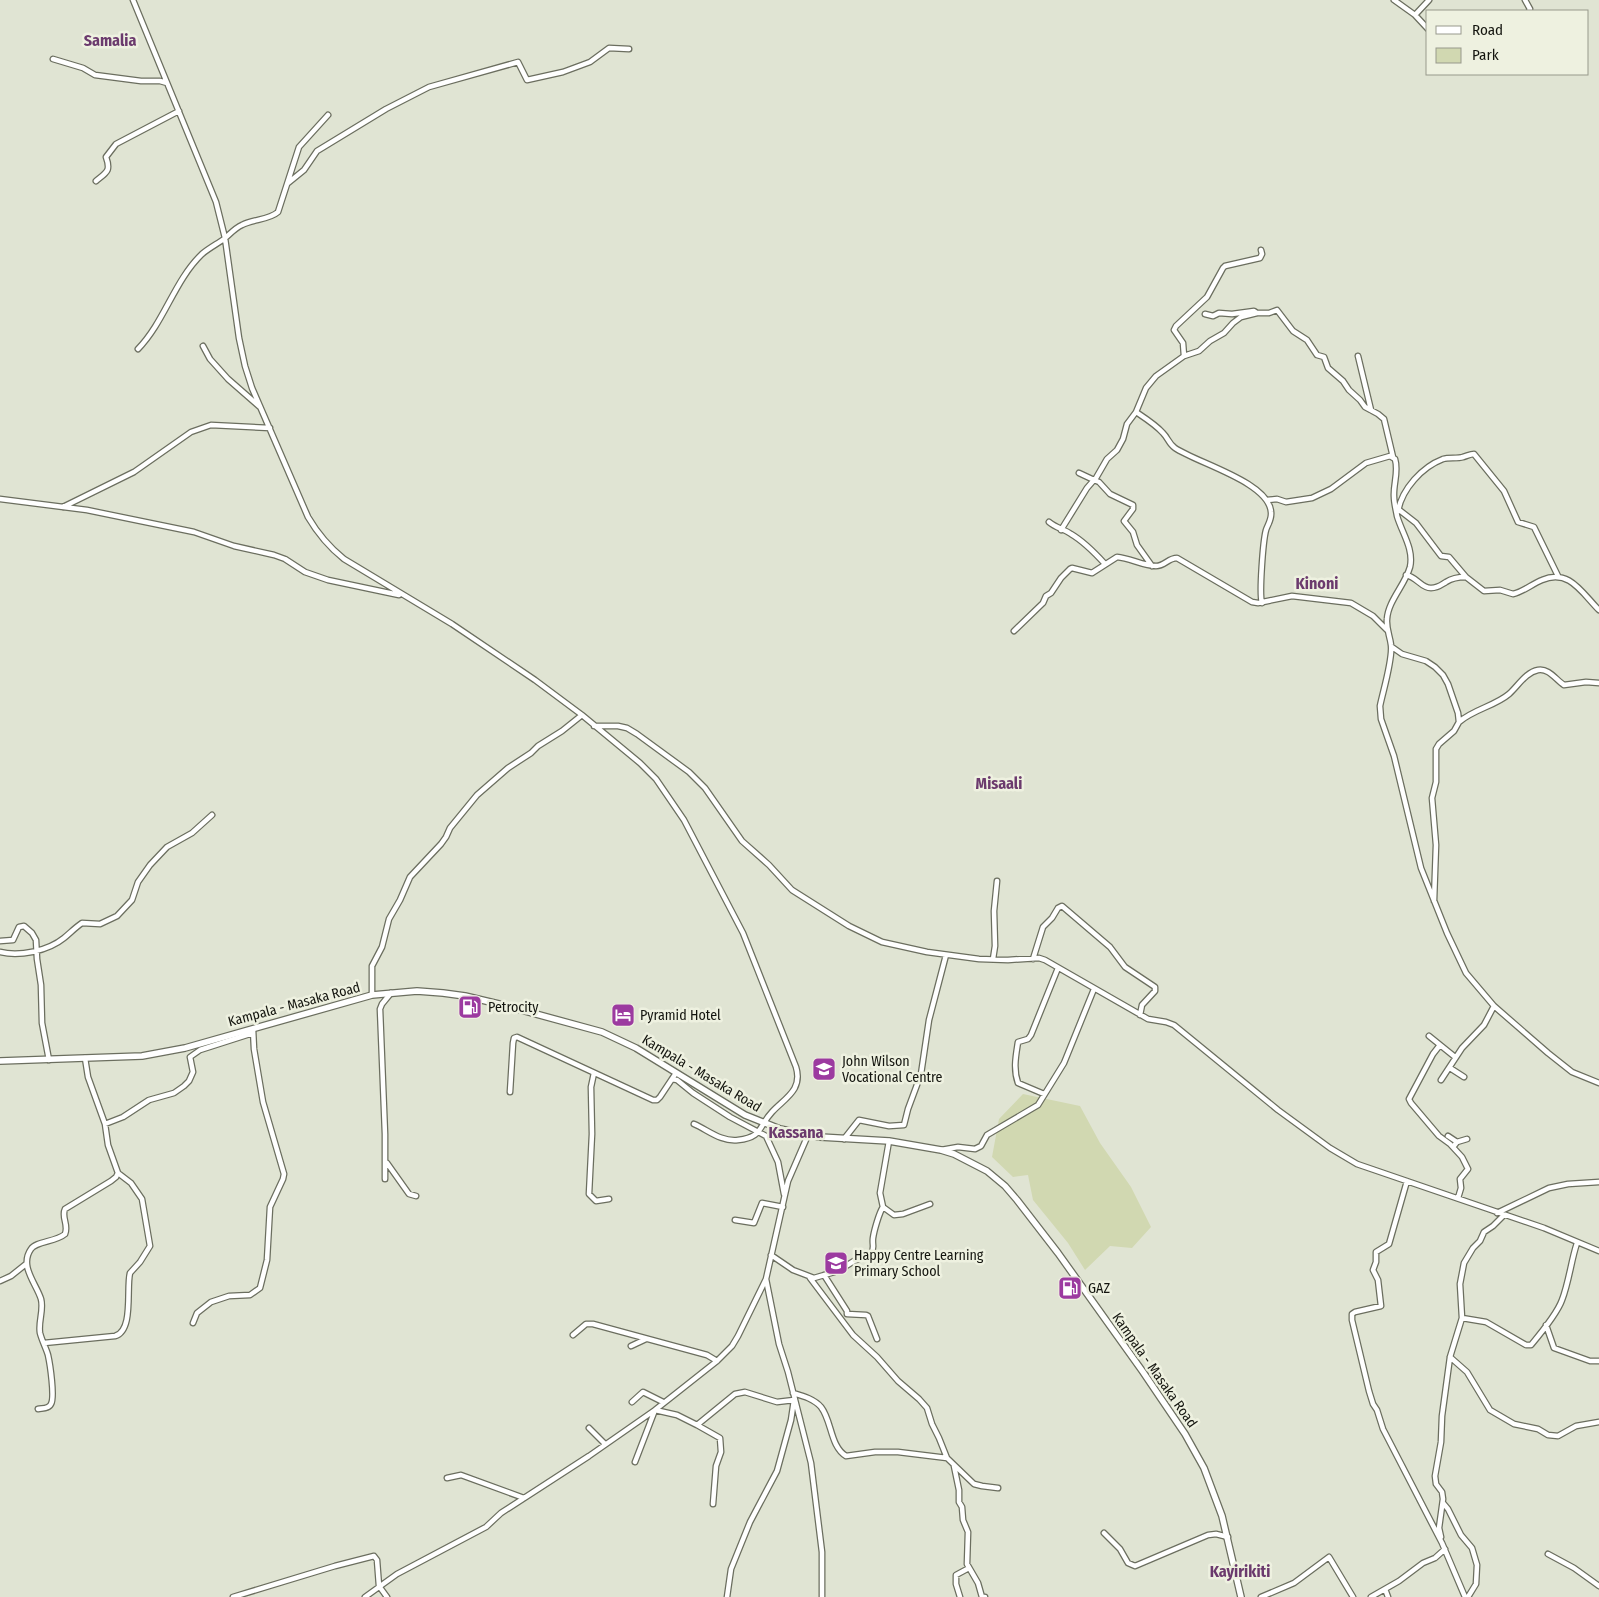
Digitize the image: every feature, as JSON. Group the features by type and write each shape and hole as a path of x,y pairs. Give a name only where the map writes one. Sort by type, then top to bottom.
{"main road":[{"name":"Kampala - Masaka Road","path":"0,1061 126,1058 149,1055 253,1031 372,996 417,992 464,996 602,1032 628,1044 674,1076 744,1115 765,1124 790,1132 808,1135 844,1139 888,1140 941,1150 977,1164 996,1177 1017,1200 1047,1239 1143,1372 1190,1442 1210,1482 1228,1537 1241,1597"}],"street":[{"path":"133,0 216,202 226,238 242,353 252,388 308,517 318,534 329,547 344,559 452,624 496,653 582,715 640,764 669,796 696,843 743,934 797,1072 795,1088 791,1095 771,1113 760,1131 746,1138 726,1139 694,1124"},
{"path":"1394,0 1415,15 1426,27"},
{"path":"1415,15 1428,0"},
{"path":"288,183 304,170 317,151 386,109 429,87 518,62 527,80 563,72 590,62 609,48 629,49"},
{"path":"53,59 83,68 95,75 141,81 160,81 168,84"},
{"path":"96,181 109,168 106,157 116,144 179,111"},
{"path":"138,349 163,314 182,278 202,254 242,225 278,212 299,147 328,115"},
{"path":"1184,356 1183,343 1174,330 1176,326 1207,297 1219,273 1225,266 1260,258 1261,250"},
{"path":"1061,530 1107,459 1117,450 1123,439 1127,424 1136,412 1146,388 1156,376 1184,356 1199,351 1210,341 1218,338 1236,320 1277,310 1293,331 1307,340 1317,355 1324,358 1328,368 1343,380 1349,390 1365,407 1384,419 1398,470 1394,498 1397,516 1411,556 1406,575 1388,610 1387,630 1392,647 1380,714 1394,756 1421,868 1447,934 1466,973 1494,1006 1567,1068 1599,1083"},
{"path":"1205,314 1213,316 1218,313 1232,314 1254,311 1257,314"},
{"path":"1226,330 1232,314"},
{"path":"203,346 210,359 228,379 261,408"},
{"path":"1358,356 1371,410"},
{"path":"1136,412 1160,430 1170,444 1177,449 1227,472 1267,500 1271,519 1266,530 1264,546 1260,591 1262,602"},
{"path":"62,507 134,472 191,432 211,425 270,428"},
{"path":"1397,516 1400,500 1408,485 1426,470 1446,458 1462,458 1474,454 1504,491 1518,522 1534,526 1558,576"},
{"path":"1267,500 1277,499 1286,502 1312,498 1331,489 1366,463 1382,457 1393,456"},
{"path":"1079,473 1094,480 1110,494 1132,505 1132,509 1124,521 1134,532 1137,545 1152,566"},
{"path":"0,499 109,513 194,532 234,546 274,555 285,559 305,572 328,580 403,596"},
{"path":"1398,509 1416,523 1440,556 1449,557 1466,577 1484,591 1500,590 1513,594 1544,579 1558,576 1570,581 1599,610"},
{"path":"1049,522 1079,539 1105,564"},
{"path":"1014,631 1042,603 1070,569 1092,573 1117,557 1152,566 1165,564 1170,559 1177,558 1252,602 1292,596 1351,603 1366,610 1387,630"},
{"path":"1406,575 1413,577 1430,588 1438,587 1454,578 1466,577"},
{"path":"1392,647 1402,654 1426,661 1443,675 1458,713 1459,722"},
{"path":"1434,902 1436,845 1432,798 1436,782 1436,749 1439,744 1454,731 1459,722 1467,715 1507,696 1528,675 1539,669 1548,671 1564,685 1586,682 1599,683"},
{"path":"372,996 372,966 382,947 389,919 410,878 446,838 450,828 477,795 508,768 582,715"},
{"path":"594,726 627,728 638,734 696,778 714,800 742,841 769,865 792,890 849,926 882,942 946,955 993,959 1041,958 1148,1019 1174,1025 1278,1110 1330,1148 1357,1164 1544,1228 1599,1251"},
{"path":"0,952 20,954 36,950 62,940 82,923 104,923 117,916 132,900 138,882 150,865 167,847 192,833 212,815"},
{"path":"993,959 996,881"},
{"path":"1034,959 1042,927 1052,918 1058,908 1062,906 1110,947 1125,967 1155,987 1155,991 1141,1007 1140,1014"},
{"path":"0,941 12,940 19,927 24,926 32,933 36,940 41,985 42,1023 49,1060"},
{"path":"844,1139 859,1120 889,1126 904,1125 921,1074 929,1020 946,955"},
{"path":"1044,1094 1018,1082 1015,1070 1016,1056 1018,1042 1028,1039 1031,1035 1058,968"},
{"path":"941,1150 952,1147 975,1149 981,1146 987,1134 1038,1106 1064,1063 1094,988"},
{"path":"385,1179 380,1009 392,993"},
{"path":"1441,1080 1462,1048 1480,1030 1494,1006"},
{"path":"105,1124 123,1117 149,1100 174,1093 184,1086 189,1081 193,1072 190,1057 200,1050 253,1031 263,1102 284,1174 270,1207 267,1260 262,1273 262,1284 259,1289 247,1296 229,1296 211,1302 197,1313 192,1323"},
{"path":"1429,1036 1455,1057"},
{"path":"510,1092 513,1043 514,1038 517,1037 655,1100 660,1097 674,1076 692,1094 766,1136 778,1162 785,1196"},
{"path":"1440,1045 1409,1098 1411,1103 1439,1136 1462,1156 1468,1169 1460,1179 1461,1188 1458,1198"},
{"path":"44,1343 121,1334 124,1329 129,1304 130,1273 148,1252 150,1246 142,1199 131,1183 118,1173 108,1145 105,1124 88,1077 85,1058"},
{"path":"1450,1068 1464,1077"},
{"path":"594,1073 591,1087 592,1134 589,1194 598,1202 602,1199 609,1199"},
{"path":"366,1597 379,1586 414,1564 479,1531 524,1498 655,1410 717,1361 732,1346 766,1278 788,1181 808,1135"},
{"path":"1448,1136 1457,1142"},
{"path":"1453,1147 1457,1142 1467,1139"},
{"path":"888,1140 880,1193 883,1207 894,1215 903,1214 930,1204"},
{"path":"386,1162 409,1194 416,1196"},
{"path":"38,1409 49,1407 52,1404 53,1397 49,1358 40,1330 42,1309 40,1298 26,1264 28,1255 32,1247 56,1240 65,1234 67,1227 63,1215 64,1209 111,1181 118,1173"},
{"path":"1407,1181 1389,1244 1376,1252 1376,1262 1373,1270 1378,1280 1381,1306 1355,1312 1352,1314 1352,1320 1369,1391 1373,1404 1378,1410 1383,1429 1442,1543 1467,1597"},
{"path":"1497,1213 1549,1188 1568,1184 1599,1182"},
{"path":"735,1220 754,1223 762,1203 783,1207"},
{"path":"810,1278 816,1278 838,1270 871,1254 874,1251 873,1238 883,1207"},
{"path":"1442,1543 1439,1528 1443,1503 1442,1492 1436,1484 1435,1476 1441,1442 1442,1416 1450,1357 1462,1318 1460,1284 1464,1263 1473,1248 1480,1242 1484,1232 1494,1226 1504,1215"},
{"path":"1462,1318 1486,1322 1528,1346 1531,1345 1556,1313 1562,1300 1571,1259 1577,1243"},
{"path":"771,1255 788,1267 810,1278 853,1334 927,1408 947,1458 950,1459 954,1466 959,1490 959,1501 963,1509 963,1520 968,1532 967,1564 978,1583 982,1597 986,1597"},
{"path":"0,1282 26,1264"},
{"path":"824,1274 843,1304 847,1314 868,1316 877,1339"},
{"path":"766,1278 779,1344 811,1463 822,1552 822,1597"},
{"path":"572,1335 586,1324 593,1324 707,1355 717,1361"},
{"path":"1546,1325 1554,1348 1590,1361 1599,1361"},
{"path":"631,1346 646,1339"},
{"path":"1450,1357 1467,1372 1490,1410 1514,1424 1555,1436 1576,1426 1599,1422"},
{"path":"632,1402 643,1392 663,1402"},
{"path":"697,1425 736,1394 745,1392 777,1402 794,1400"},
{"path":"793,1393 808,1398 820,1406 838,1448 846,1456 875,1452 898,1452 947,1458"},
{"path":"728,1597 731,1569 750,1522 777,1471 791,1420 794,1400"},
{"path":"655,1410 677,1415 720,1438 721,1452 716,1466 713,1504"},
{"path":"635,1462 655,1410"},
{"path":"589,1428 605,1444"},
{"path":"954,1466 974,1484 998,1488"},
{"path":"447,1478 461,1475 524,1498"},
{"path":"1443,1503 1448,1509 1460,1535 1472,1548 1477,1565 1476,1584 1467,1597"},
{"path":"1104,1533 1120,1549 1128,1563 1135,1566 1208,1535 1216,1534 1228,1537"},
{"path":"1371,1597 1408,1575 1423,1563 1435,1558 1445,1549"},
{"path":"1548,1554 1574,1568 1599,1586"},
{"path":"233,1597 374,1556 377,1560 379,1586 387,1597"},
{"path":"1261,1597 1294,1583 1329,1557 1353,1597"},
{"path":"960,1597 956,1584 956,1575 969,1568"},
{"path":"1384,1589 1388,1597"}],"green space":[{"path":"1023,1094 1080,1106 1100,1143 1131,1187 1151,1227 1132,1248 1110,1246 1085,1270 1068,1243 1033,1200 1028,1175 1013,1177 992,1157 999,1119"}],"place":[{"name":"Petrocity","path":"470,1007"},
{"name":"Pyramid Hotel","path":"623,1015"},
{"name":"John Wilson Vocational Centre","path":"824,1069"},
{"name":"Happy Centre Learning Primary School","path":"836,1263"},
{"name":"GAZ","path":"1070,1288"}],"district":[{"name":"Samalia","path":"110,40"},
{"name":"Kinoni","path":"1317,583"},
{"name":"Misaali","path":"999,783"},
{"name":"Kassana","path":"796,1132"},
{"name":"Kayirikiti","path":"1240,1571"}]}
